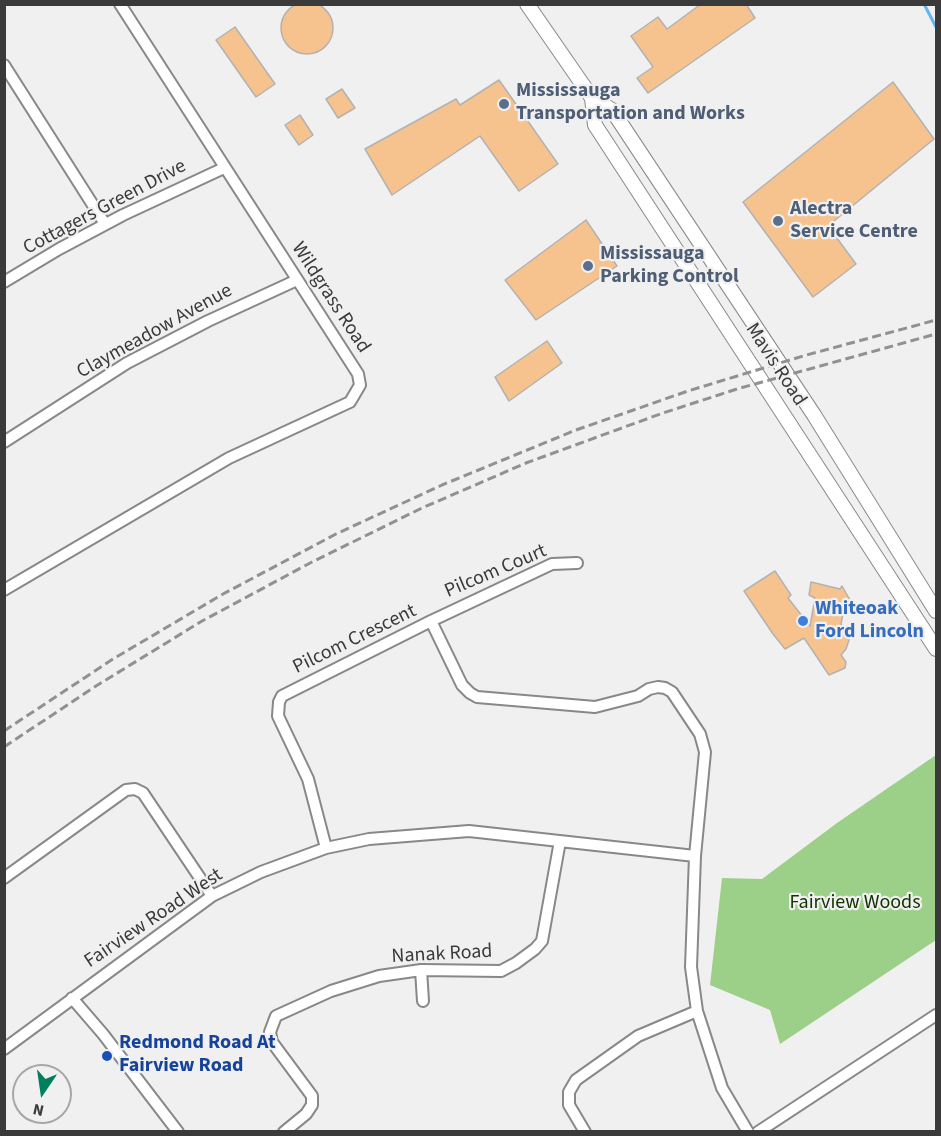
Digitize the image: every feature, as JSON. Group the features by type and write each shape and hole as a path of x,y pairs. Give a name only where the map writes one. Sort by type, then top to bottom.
{"main road":[{"name":"Mavis Road","path":"527,4 592,98 612,110 814,415 936,611"},
{"name":"Mavis Road","path":"592,98 595,125 936,650"}],"street":[{"name":"Wildgrass Road","path":"4,590 229,458 346,404 354,398 360,385 358,374 120,4"},
{"path":"4,65 105,224"},
{"name":"Cottagers Green Drive","path":"4,282 105,224 224,168"},
{"name":"Claymeadow Avenue","path":"4,442 127,363 197,326 297,280"},
{"name":"Pilcom Court","path":"431,621 552,564 577,563"},
{"name":"Pilcom Crescent","path":"326,848 308,779 278,716 279,702 285,694 431,621 462,685 477,697 595,707 638,696 658,687 672,692 700,734 705,752 695,856 691,967 697,1011 722,1088 748,1131"},
{"path":"4,878 126,790 135,789 143,793 212,896"},
{"name":"Fairview Road West","path":"4,1049 212,896 261,872 326,848 369,839 469,831 695,856"},
{"name":"Nanak Road","path":"284,1131 306,1114 312,1105 312,1095 272,1042 270,1032 276,1016 331,991 379,976 422,970 501,971 535,949 542,941 560,841"},
{"path":"422,970 423,1001"},
{"path":"72,998 103,1034 177,1131"},
{"path":"585,1131 568,1105 569,1092 576,1080 638,1036 697,1011"},
{"path":"758,1131 936,1015"}],"green space":[{"name":"Fairview Woods","path":"936,755 936,940 780,1044 770,1010 710,985 722,878 762,879 837,823"}],"building":[{"path":"302,2 312,2 326,9 333,28 326,47 312,54 302,54 292,50 285,43 281,33 281,23 285,13 292,6"},
{"path":"701,4 746,4 755,18 648,93 637,78 653,67 631,36 658,17 667,29"},
{"path":"235,27 275,84 256,97 216,40"},
{"path":"499,80 558,164 519,191 480,136 392,195 365,149 456,99 460,105"},
{"path":"893,82 934,139 828,226 856,264 813,297 743,202"},
{"path":"342,89 355,108 338,118 326,99"},
{"path":"300,115 313,135 299,145 285,125"},
{"path":"586,220 617,266 536,320 505,280"},
{"path":"547,341 562,363 509,401 495,377"},
{"name":"Whiteoak Ford Lincoln","path":"775,571 791,595 788,598 810,626 815,598 809,595 811,582 840,589 842,586 850,600 845,604 841,624 850,637 841,655 846,662 845,668 829,675 804,638 785,649 773,634 744,591"}],"waterway":[{"path":"924,4 936,27"}],"railway":[{"path":"4,731 113,659 223,594 336,534 442,485 576,430 688,391 803,356 936,320"},
{"path":"4,747 96,686 202,621 312,562 422,508 526,463 663,413 737,389 936,334"}],"place":[{"name":"Mississauga Transportation and Works","path":"504,104"},
{"name":"Alectra Service Centre","path":"778,221"},
{"name":"Mississauga Parking Control","path":"588,266"},
{"name":"Whiteoak Ford Lincoln","path":"803,621"},
{"name":"Redmond Road At Fairview Road","path":"107,1056"}]}
